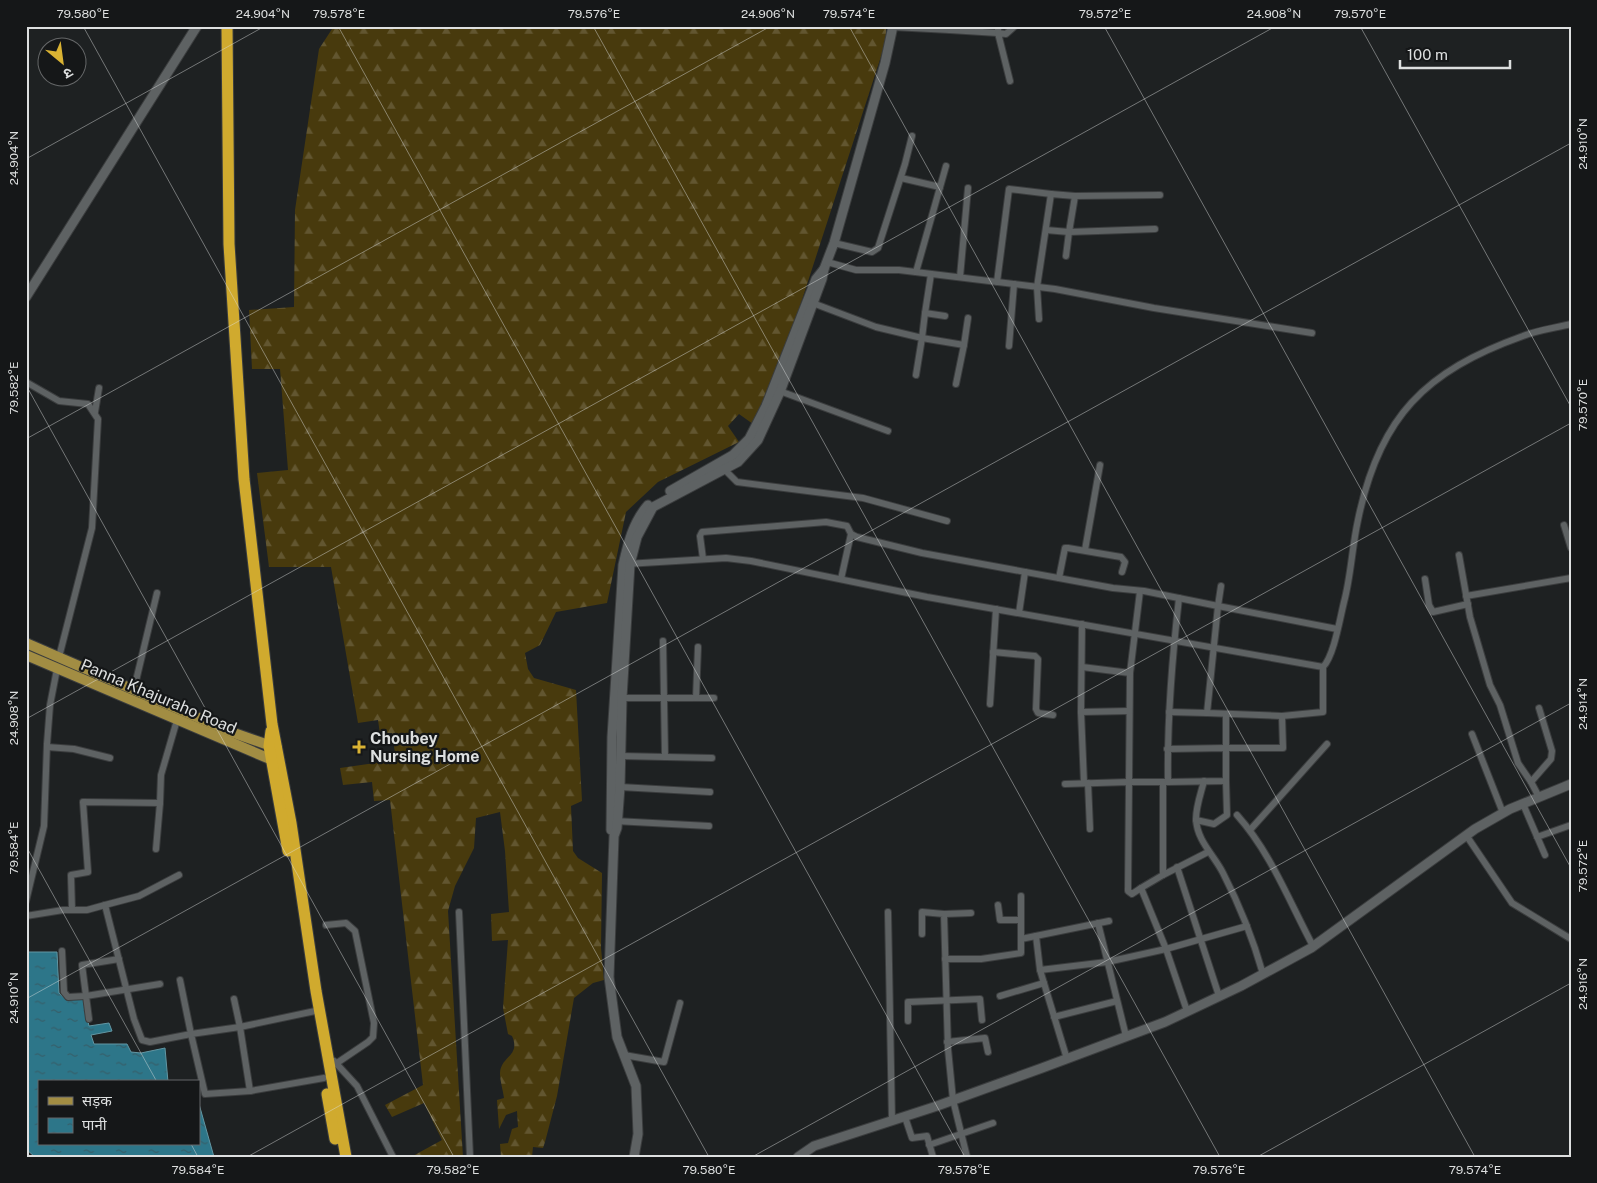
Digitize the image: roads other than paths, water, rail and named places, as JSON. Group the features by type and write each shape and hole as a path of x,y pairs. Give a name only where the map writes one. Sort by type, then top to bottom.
{"highway":[{"path":"227,26 232,301 244,479 276,762 316,1011 324,1078 338,1157"},
{"path":"316,1011 327,1055 346,1157"}],"main road":[{"name":"Panna Khajuraho Road","path":"26,643 231,732 274,747"},
{"name":"Panna Khajuraho Road","path":"26,656 276,762"}],"street":[{"path":"26,297 197,26"},
{"path":"634,1157 638,1134 637,1098 633,1076 615,1027 610,977 614,836 612,737 626,564 634,526 646,506 667,492 722,467 749,439 777,390 811,302 816,278 826,266 834,243 885,63 893,27 998,30 1006,34 1015,26"},
{"path":"998,30 1010,82"},
{"path":"834,243 875,252 901,178 912,136"},
{"path":"916,272 946,166"},
{"path":"901,178 940,187"},
{"path":"960,278 968,188"},
{"path":"997,282 1009,189 1075,196 1160,195"},
{"path":"1039,319 1037,287 1051,194"},
{"path":"1066,256 1075,196"},
{"path":"1046,230 1069,232 1155,229"},
{"path":"826,266 856,270 916,272 1037,287 1312,333"},
{"path":"916,375 931,274"},
{"path":"1009,346 1014,284"},
{"path":"811,302 876,327 922,338 964,345"},
{"path":"925,313 945,316"},
{"path":"956,384 968,318"},
{"path":"1169,712 1282,716 1323,712 1323,667 1330,653 1347,591 1358,519 1379,449 1395,423 1431,382 1461,363 1524,335 1571,324"},
{"path":"26,382 59,401 88,404 98,419 92,528 59,657"},
{"path":"95,412 99,388"},
{"path":"777,390 888,432"},
{"path":"1085,550 1100,465"},
{"path":"722,467 738,482 863,498 947,521"},
{"path":"703,559 700,536 702,532 826,522 846,526 851,534 922,553 1179,598 1337,629"},
{"path":"1564,525 1571,548"},
{"path":"841,579 851,534"},
{"path":"1059,578 1065,548 1121,557 1125,562 1122,572"},
{"path":"1459,555 1466,596 1490,685 1500,706 1518,763 1539,797"},
{"path":"626,564 726,558 751,561 996,609 1323,667"},
{"path":"614,821 620,787 626,564"},
{"path":"1019,613 1025,572"},
{"path":"1466,596 1571,578"},
{"path":"1425,579 1429,605 1433,612 1468,604"},
{"path":"1207,713 1212,647 1221,586"},
{"path":"1140,591 1130,673 1127,885 1130,894 1208,852"},
{"path":"134,689 157,593"},
{"path":"1163,875 1169,712 1179,598"},
{"path":"990,704 996,609"},
{"path":"1082,624 1081,712 1090,829"},
{"path":"664,641 665,757"},
{"path":"696,698 698,647"},
{"path":"993,652 1035,656 1038,660 1036,709 1038,714 1053,715"},
{"path":"1082,667 1130,673"},
{"path":"26,901 44,826 50,705 57,669"},
{"path":"622,698 714,698"},
{"path":"1531,782 1551,759 1552,751 1538,708"},
{"path":"1081,712 1129,711"},
{"path":"1196,820 1214,824 1227,815 1226,715"},
{"path":"1167,749 1283,748 1282,716"},
{"path":"156,850 161,775 176,720"},
{"path":"1472,734 1503,813"},
{"path":"1250,830 1327,744"},
{"path":"47,747 74,749 110,758"},
{"path":"620,756 712,758"},
{"path":"1204,781 1196,820 1199,833 1208,852 1222,871 1247,926 1263,974"},
{"path":"1065,784 1226,781"},
{"path":"798,1157 814,1146 953,1100 1067,1059 1187,1012 1263,974 1313,946 1466,835 1503,813 1571,784"},
{"path":"620,787 710,792"},
{"path":"72,910 71,875 88,872 83,802 160,803"},
{"path":"1522,804 1545,855"},
{"path":"1237,815 1250,830 1274,866 1279,882 1313,946"},
{"path":"614,821 709,826"},
{"path":"1538,837 1571,825"},
{"path":"1466,835 1512,903 1571,939"},
{"path":"1177,868 1219,996"},
{"path":"26,916 87,910 139,896 179,875"},
{"path":"1141,888 1166,949 1187,1012"},
{"path":"945,959 981,959 1021,953 1021,896"},
{"path":"105,905 142,1040 150,1042 240,1027 316,1011"},
{"path":"998,905 1000,920 1021,920"},
{"path":"459,912 470,1157"},
{"path":"888,912 892,1121"},
{"path":"922,934 922,912 944,914 971,913"},
{"path":"944,914 947,1042 953,1100 968,1157"},
{"path":"1021,939 1109,921"},
{"path":"326,925 346,923 355,930 374,1024 373,1037 337,1063"},
{"path":"1098,923 1126,1036"},
{"path":"1040,970 1107,962 1201,940 1247,926"},
{"path":"1036,936 1040,970 1067,1059"},
{"path":"62,951 64,995 72,998 160,984"},
{"path":"89,1019 82,965 120,959"},
{"path":"180,980 199,1080"},
{"path":"1000,996 1044,983"},
{"path":"234,999 250,1091"},
{"path":"908,1021 908,1002 945,1002 980,999 982,1020"},
{"path":"1054,1017 1117,1001"},
{"path":"624,1055 664,1062 680,1003"},
{"path":"947,1042 985,1038 988,1052"},
{"path":"327,1055 337,1063 357,1086 393,1157"},
{"path":"202,1095 250,1091 324,1078"},
{"path":"905,1117 912,1138 927,1136 933,1157"},
{"path":"930,1144 962,1135 993,1123"}],"water":[{"path":"26,952 57,952 59,993 67,1000 83,998 89,1026 109,1023 112,1031 91,1035 94,1044 127,1044 131,1052 141,1053 165,1048 168,1080 38,1080 38,1146 200,1146 200,1108 214,1157 35,1157 26,1149"}],"place":[{"name":"Choubey Nursing Home","path":"359,747"}]}
